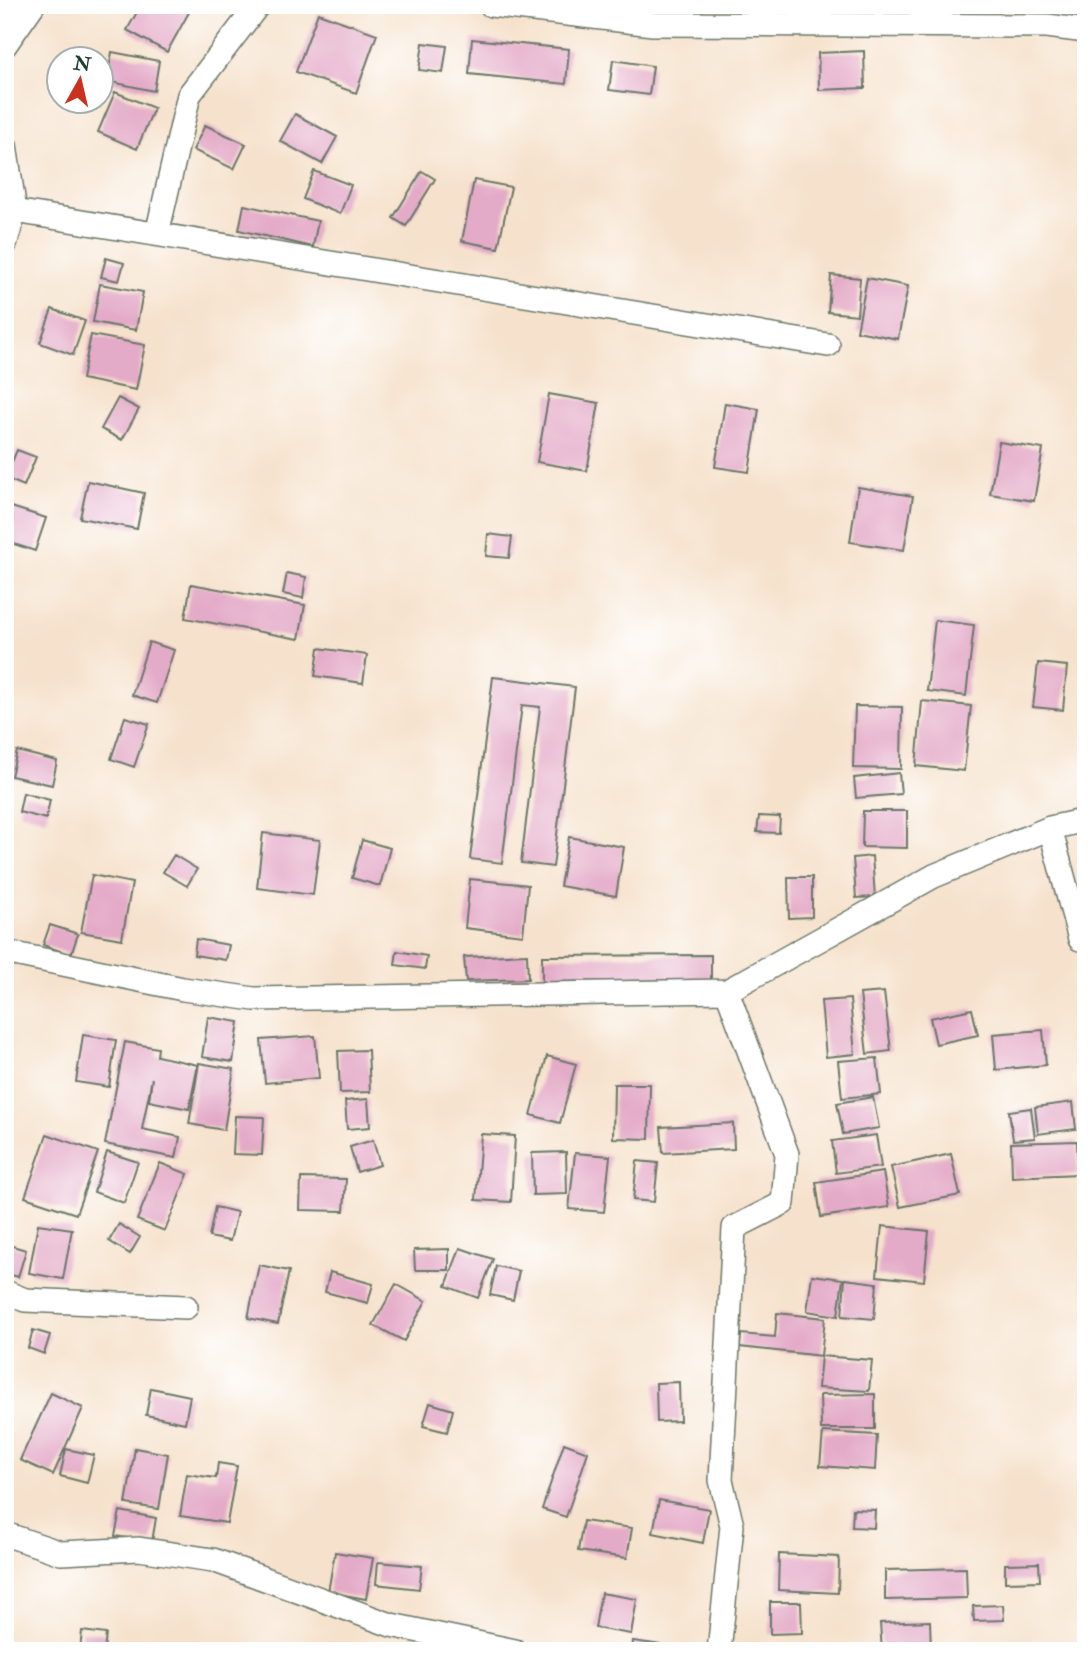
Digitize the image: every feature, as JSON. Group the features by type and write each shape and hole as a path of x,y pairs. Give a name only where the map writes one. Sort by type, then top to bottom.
{"street":[{"path":"5,45 33,5"},
{"path":"157,234 189,96 258,5"},
{"path":"491,5 653,24 1047,26 1086,32"},
{"path":"5,145 15,211 5,244"},
{"path":"15,211 828,345"},
{"path":"5,952 183,989 254,999 727,991 934,876 1050,828 1086,820"},
{"path":"1050,828 1080,939"},
{"path":"719,1651 732,1526 721,1480 734,1228 783,1203 787,1154 727,991"},
{"path":"5,1292 24,1300 186,1307"},
{"path":"5,1535 61,1553 139,1549 213,1560 391,1625 515,1651"}],"building":[{"path":"141,5 193,5 167,52 127,30"},
{"path":"318,13 377,34 356,93 296,72"},
{"path":"472,39 569,49 566,84 469,74"},
{"path":"423,43 447,46 443,73 419,70"},
{"path":"864,51 865,88 819,90 818,53"},
{"path":"116,53 159,61 154,91 116,83"},
{"path":"613,60 653,66 649,95 609,90"},
{"path":"116,92 154,108 137,149 98,132 105,116 116,116"},
{"path":"295,114 337,137 322,164 280,141"},
{"path":"205,125 246,144 234,169 193,150"},
{"path":"314,171 351,185 340,214 303,199"},
{"path":"422,171 435,179 406,226 393,218"},
{"path":"474,180 511,187 498,248 462,241"},
{"path":"244,205 318,221 313,247 239,230"},
{"path":"106,258 124,263 119,281 101,277"},
{"path":"831,275 860,278 857,315 828,312"},
{"path":"867,278 908,286 898,339 857,331"},
{"path":"100,284 143,292 136,330 93,322"},
{"path":"52,309 85,321 73,355 40,343"},
{"path":"91,335 145,345 136,390 82,379"},
{"path":"549,394 599,403 587,471 537,462"},
{"path":"118,398 139,409 122,440 101,429"},
{"path":"725,403 759,409 749,472 715,467"},
{"path":"999,442 1043,449 1034,501 990,494"},
{"path":"17,450 36,457 24,486 5,478"},
{"path":"88,481 144,493 137,529 80,518"},
{"path":"858,487 913,496 904,550 850,542"},
{"path":"5,505 46,518 35,551 5,541"},
{"path":"488,534 512,537 509,558 486,556"},
{"path":"287,573 306,577 303,598 283,594"},
{"path":"191,584 305,605 299,639 185,618"},
{"path":"935,620 974,625 966,696 927,691"},
{"path":"149,642 174,650 157,703 132,695"},
{"path":"319,648 367,655 363,683 315,676"},
{"path":"1038,663 1067,666 1063,710 1033,707"},
{"path":"493,677 575,687 553,867 521,863 540,707 522,705 502,863 470,859"},
{"path":"922,701 971,706 964,771 916,766"},
{"path":"855,706 902,707 901,769 853,768"},
{"path":"125,717 149,724 134,767 111,759"},
{"path":"17,751 57,761 52,785 11,776"},
{"path":"899,773 901,794 856,798 854,778"},
{"path":"23,793 50,800 46,819 19,812"},
{"path":"863,811 907,811 907,848 862,847"},
{"path":"759,816 780,817 779,833 757,832"},
{"path":"263,833 320,840 313,895 257,888"},
{"path":"569,837 624,847 616,896 560,886"},
{"path":"362,840 390,848 380,886 352,878"},
{"path":"174,855 197,869 187,886 163,872"},
{"path":"872,856 875,897 856,898 853,858"},
{"path":"92,875 132,883 122,939 81,932"},
{"path":"788,877 812,877 812,917 789,918"},
{"path":"470,879 528,885 523,935 465,928"},
{"path":"50,925 78,934 71,955 43,945"},
{"path":"196,939 229,945 226,960 194,955"},
{"path":"397,951 427,956 425,969 395,965"},
{"path":"527,954 528,979 466,981 464,957"},
{"path":"711,955 711,980 542,982 542,956"},
{"path":"884,992 891,1051 867,1054 860,994"},
{"path":"850,999 855,1054 826,1057 821,1001"},
{"path":"972,1009 978,1035 936,1044 930,1018"},
{"path":"208,1017 239,1022 233,1062 202,1057"},
{"path":"1043,1030 1046,1065 996,1070 993,1034"},
{"path":"83,1035 116,1040 109,1087 76,1082"},
{"path":"315,1036 319,1078 265,1083 261,1040"},
{"path":"125,1042 158,1048 157,1056 198,1065 189,1109 149,1101 152,1078 142,1129 180,1137 176,1158 105,1144"},
{"path":"368,1050 370,1092 340,1093 338,1051"},
{"path":"547,1056 576,1064 560,1123 531,1115"},
{"path":"877,1058 881,1094 842,1098 838,1061"},
{"path":"199,1063 234,1069 224,1130 189,1124"},
{"path":"614,1084 650,1084 649,1139 613,1138"},
{"path":"873,1097 879,1128 843,1134 837,1103"},
{"path":"368,1099 370,1127 347,1129 345,1101"},
{"path":"1073,1102 1076,1129 1038,1134 1035,1107"},
{"path":"1031,1108 1035,1138 1013,1140 1009,1111"},
{"path":"235,1116 264,1117 262,1155 233,1154"},
{"path":"733,1123 734,1149 663,1153 661,1127"},
{"path":"47,1134 98,1152 76,1214 25,1197"},
{"path":"481,1134 515,1136 511,1202 476,1200"},
{"path":"876,1135 881,1167 836,1173 832,1141"},
{"path":"373,1140 380,1165 357,1172 350,1147"},
{"path":"1077,1141 1078,1174 1012,1177 1011,1143"},
{"path":"107,1152 138,1162 124,1203 94,1192"},
{"path":"566,1152 567,1194 533,1195 532,1153"},
{"path":"575,1153 610,1156 604,1212 569,1209"},
{"path":"951,1154 960,1195 900,1207 891,1167"},
{"path":"637,1161 658,1163 654,1202 633,1200"},
{"path":"160,1163 188,1174 165,1231 137,1220"},
{"path":"883,1172 889,1207 821,1217 816,1182"},
{"path":"301,1178 346,1179 344,1211 300,1210"},
{"path":"215,1207 237,1212 230,1241 209,1237"},
{"path":"38,1224 72,1229 63,1279 29,1273"},
{"path":"119,1224 140,1237 130,1254 109,1241"},
{"path":"882,1226 929,1231 924,1281 877,1276"},
{"path":"9,1245 26,1250 18,1277 5,1273"},
{"path":"460,1248 493,1259 478,1298 446,1286"},
{"path":"449,1249 449,1270 415,1270 414,1250"},
{"path":"259,1265 289,1271 278,1324 248,1318"},
{"path":"496,1266 519,1271 513,1300 490,1295"},
{"path":"330,1272 373,1284 368,1303 325,1292"},
{"path":"812,1275 843,1279 838,1316 807,1311"},
{"path":"845,1279 877,1283 874,1319 842,1316"},
{"path":"396,1284 426,1301 404,1341 373,1325"},
{"path":"777,1313 825,1318 821,1356 740,1347 741,1334 775,1337"},
{"path":"33,1330 50,1335 44,1354 28,1348"},
{"path":"821,1356 872,1360 869,1391 818,1388"},
{"path":"679,1382 680,1421 657,1422 656,1383"},
{"path":"151,1388 190,1396 185,1423 146,1415"},
{"path":"51,1393 83,1408 53,1475 20,1460"},
{"path":"875,1394 875,1429 821,1429 820,1395"},
{"path":"430,1403 453,1410 447,1432 423,1426"},
{"path":"823,1432 877,1435 875,1470 820,1466"},
{"path":"564,1443 588,1452 566,1517 542,1509"},
{"path":"135,1448 168,1454 159,1509 126,1504"},
{"path":"66,1449 94,1455 87,1483 60,1476"},
{"path":"218,1463 237,1466 227,1523 180,1516 187,1474 216,1478"},
{"path":"659,1500 709,1509 703,1543 653,1533"},
{"path":"853,1509 875,1510 874,1528 852,1527"},
{"path":"120,1511 156,1518 152,1542 115,1536"},
{"path":"583,1521 632,1528 627,1558 578,1551"},
{"path":"335,1552 373,1558 366,1599 328,1592"},
{"path":"779,1554 839,1557 838,1593 778,1590"},
{"path":"378,1562 422,1566 419,1589 376,1584"},
{"path":"1039,1563 1040,1581 1005,1582 1005,1564"},
{"path":"966,1568 967,1598 885,1600 885,1570"},
{"path":"601,1593 637,1599 631,1634 595,1628"},
{"path":"770,1602 801,1602 802,1633 770,1634"},
{"path":"1003,1605 1004,1620 974,1621 973,1606"},
{"path":"930,1621 931,1651 882,1651 880,1623"},
{"path":"82,1631 106,1634 104,1651 80,1651"},
{"path":"633,1641 669,1646 668,1651 632,1651"}]}
